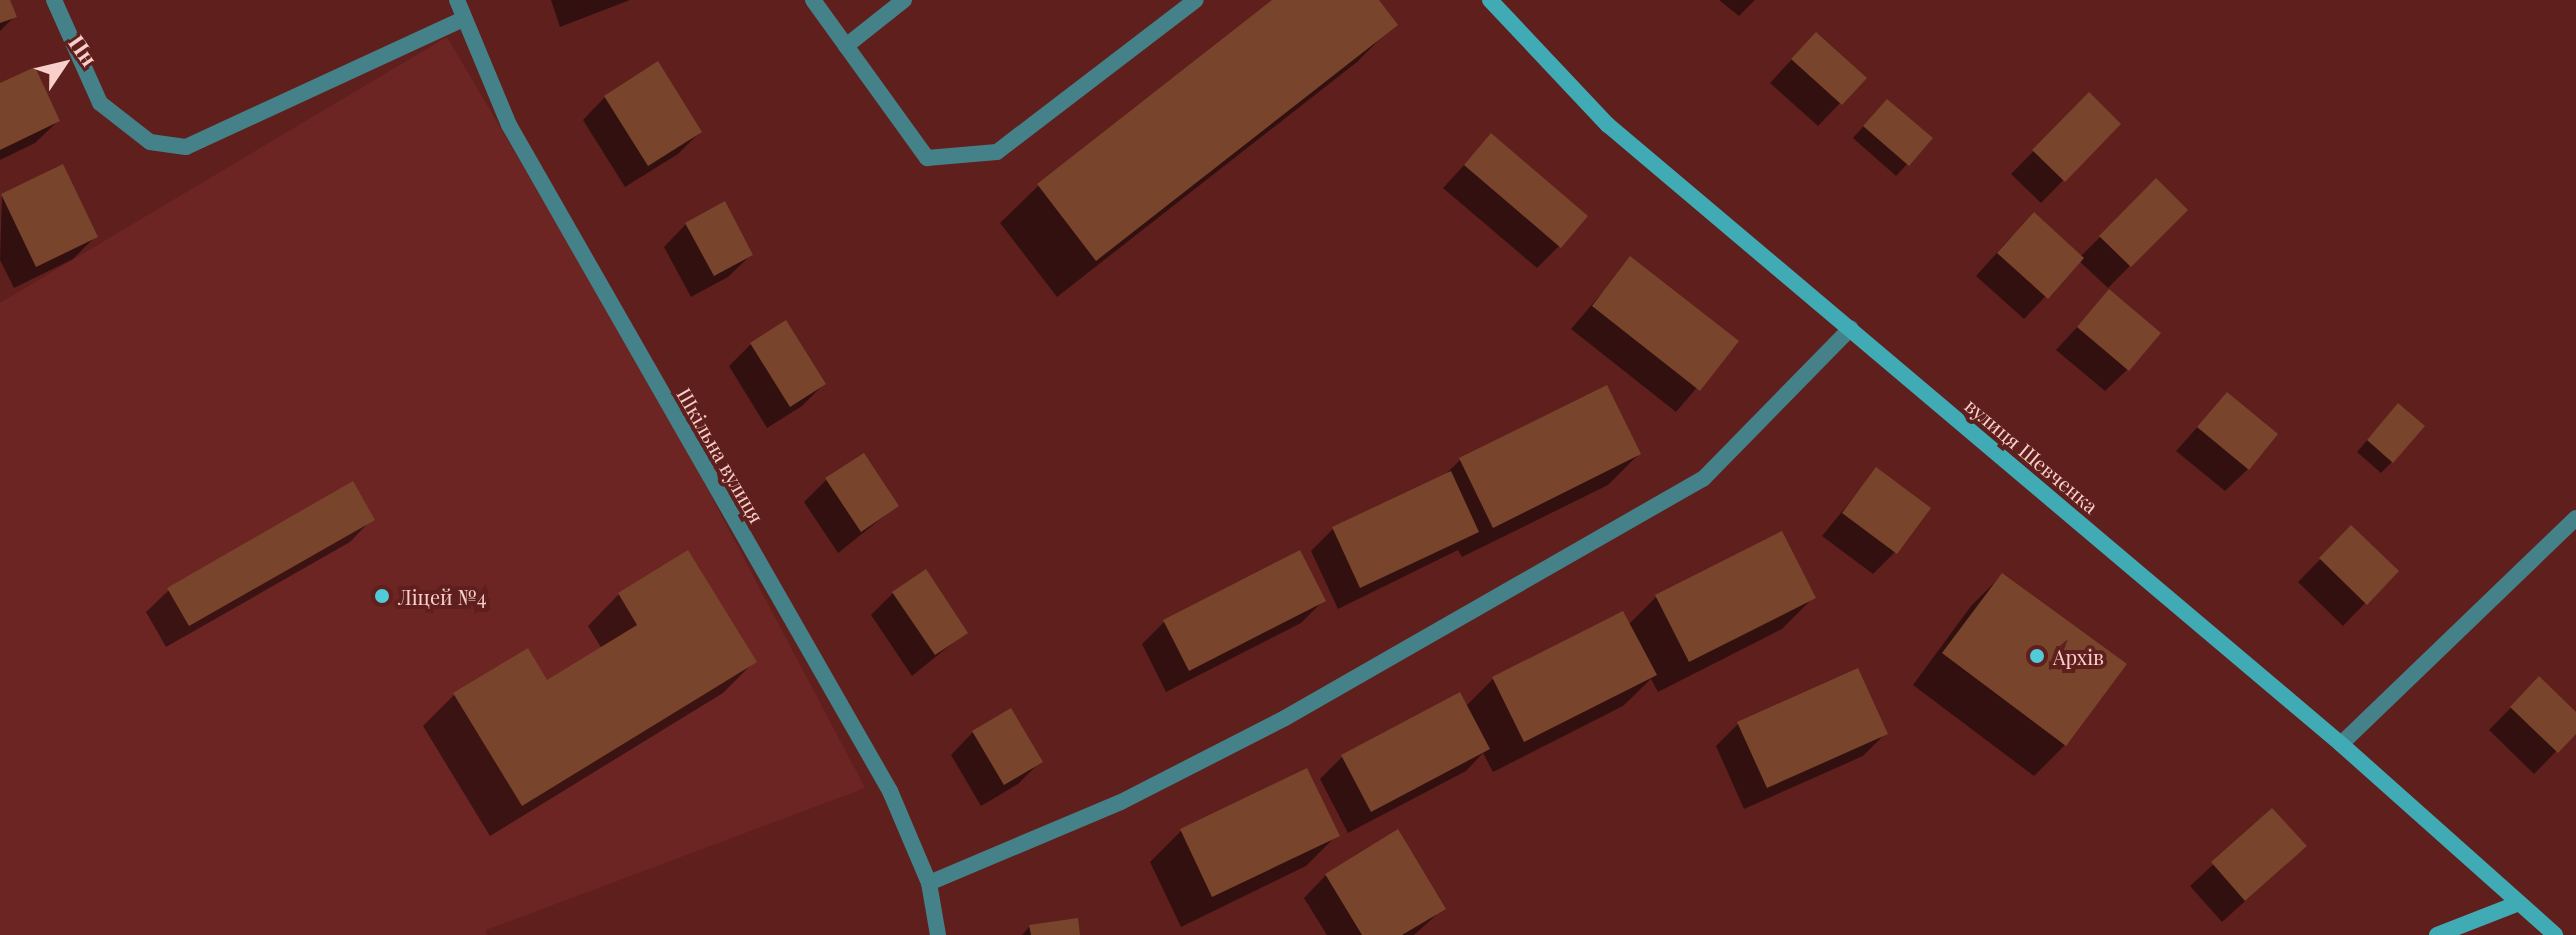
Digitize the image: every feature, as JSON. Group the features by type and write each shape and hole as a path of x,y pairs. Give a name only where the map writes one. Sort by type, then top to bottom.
{"main road":[{"name":"вулиця Шевченка","path":"1490,0 1608,125 2341,744 2555,935"},
{"path":"2437,935 2519,903"}],"street":[{"path":"54,0 100,103 150,142 186,147 461,20"},
{"name":"Шкільна вулиця","path":"457,0 461,20 509,125 890,791 929,883 938,935"},
{"path":"813,0 927,158 997,152 1196,0"},
{"path":"846,46 904,0"},
{"path":"929,883 1121,802 1285,718 1703,479 1851,328"},
{"path":"2341,744 2576,518"}],"shaded area":[{"name":"Ліцей №4","path":"447,37 663,405 865,788 486,930 487,935 0,935 0,303"}],"building":[{"path":"0,0 10,0 17,17 0,23"},
{"path":"1272,0 1379,0 1398,25 1096,261 1037,184"},
{"path":"1816,32 1867,78 1842,105 1791,59"},
{"path":"658,61 702,132 648,166 604,96"},
{"path":"35,67 60,121 0,150 0,83"},
{"path":"2089,92 2121,124 2065,182 2032,150"},
{"path":"1887,99 1933,138 1909,166 1863,126"},
{"path":"1491,133 1588,216 1561,248 1464,165"},
{"path":"63,164 98,237 36,267 1,194"},
{"path":"2156,178 2188,210 2131,267 2099,236"},
{"path":"725,201 753,255 714,276 685,223"},
{"path":"2034,212 2084,258 2048,299 1997,253"},
{"path":"1630,256 1739,341 1700,391 1592,306"},
{"path":"2109,289 2161,333 2129,371 2077,327"},
{"path":"786,320 826,384 790,407 750,343"},
{"path":"1607,385 1641,454 1493,528 1459,458"},
{"path":"2227,392 2278,434 2249,470 2197,427"},
{"path":"2398,403 2425,426 2393,463 2367,440"},
{"path":"864,453 899,506 861,532 825,478"},
{"path":"1876,467 1931,508 1897,554 1842,513"},
{"path":"1451,471 1479,532 1360,588 1332,527"},
{"path":"353,481 375,520 189,626 167,588"},
{"path":"2351,525 2399,571 2367,605 2319,558"},
{"path":"1782,531 1816,598 1689,662 1655,595"},
{"path":"688,550 757,662 522,806 453,693 528,648 547,680 637,625 618,593"},
{"path":"1300,550 1326,601 1189,671 1163,620"},
{"path":"926,569 968,633 935,655 892,592"},
{"path":"2002,573 2127,664 2066,746 1942,653"},
{"path":"1623,611 1657,675 1524,742 1492,677"},
{"path":"1858,668 1888,734 1767,788 1737,722"},
{"path":"2539,676 2576,712 2576,734 2558,753 2510,707"},
{"path":"1460,692 1490,749 1371,812 1341,755"},
{"path":"1011,708 1043,762 1004,785 972,731"},
{"path":"1307,768 1340,836 1212,897 1180,829"},
{"path":"2272,808 2307,846 2245,901 2211,862"},
{"path":"1398,829 1446,909 1402,935 1362,935 1325,874"},
{"path":"1078,918 1080,935 1031,935 1029,925"}],"place":[{"name":"Ліцей №4","path":"382,596"},
{"name":"Архiв","path":"2037,656"}]}
